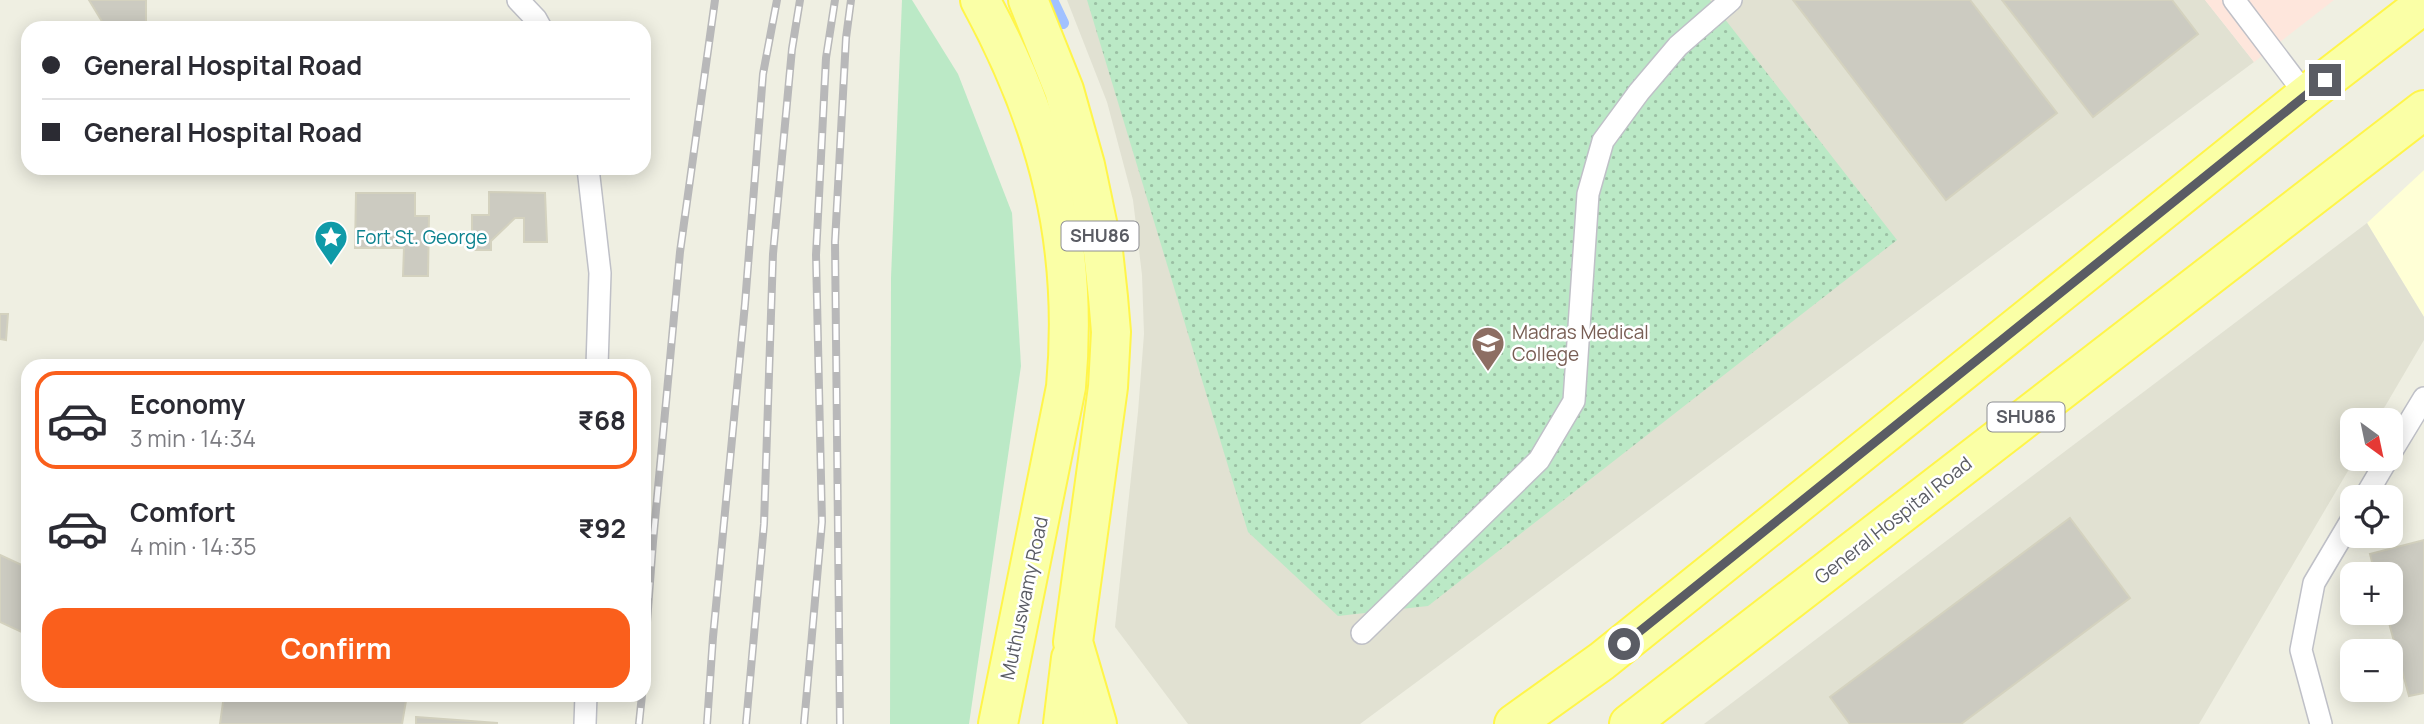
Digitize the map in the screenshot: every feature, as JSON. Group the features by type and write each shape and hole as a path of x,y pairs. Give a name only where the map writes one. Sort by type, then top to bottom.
{"main road":[{"name":"Muthuswamy Road","path":"980,0 998,33 1036,127 1052,179 1065,239 1069,291 1066,387 998,724"},
{"name":"SHU86","path":"1028,0 1064,90 1094,202 1103,251 1111,332 1096,481 1063,724"},
{"path":"1514,724 1613,653 2306,95 2424,4"},
{"name":"General Hospital Road","path":"1629,724 2424,110"},
{"name":"SHU86","path":"1073,642 1097,724"}],"lane":[{"path":"518,0 537,21"},
{"path":"1362,633 1539,460 1574,401 1587,194 1603,141 1639,92 1678,46 1731,0"},
{"path":"2234,0 2306,95"},
{"path":"589,175 600,273 597,359"},
{"path":"2403,433 2424,398"},
{"path":"2321,724 2301,650 2314,583 2340,539"},
{"path":"585,724 586,702"}],"shaded area":[{"path":"902,0 912,0 958,74 1012,213 1021,366 969,724 890,724 891,278"},
{"name":"Madras Medical College","path":"1067,0 2205,0 2254,62 1360,724 1188,724 1115,627 1144,334 1142,275 1133,200 1107,102"},
{"name":"Madras Medical College","path":"1087,0 1710,0 1897,240 1428,606 1338,616 1248,532"},
{"path":"2205,0 2334,0 2254,62"},
{"path":"2424,170 2424,317 2367,223"},
{"path":"2367,223 2424,317 2424,340 2384,408 2340,408 2340,471 2348,471 2199,724 1704,724"}],"building":[{"path":"89,0 146,0 146,21 102,21"},
{"path":"1793,0 1970,0 2057,113 1946,200"},
{"path":"2002,0 2172,0 2198,34 2093,117"},
{"path":"489,192 545,193 547,242 524,242 524,218 515,218 491,241 491,250 472,250 472,215 489,215"},
{"path":"356,193 415,193 415,216 429,216 428,276 403,276 404,248 355,248"},
{"path":"0,314 8,314 6,340 0,339"},
{"path":"2070,518 2130,598 1961,724 1850,724 1830,697"},
{"path":"2424,540 2424,693 2409,696 2403,674 2403,639 2393,639 2390,625 2403,625 2403,562 2372,562 2370,554 2403,548 2403,545"},
{"path":"0,555 21,565 21,632 0,622"},
{"path":"223,702 406,702 402,724 220,724"},
{"path":"416,717 497,723 497,724 416,724"}],"waterway":[{"path":"1052,0 1063,23"}],"railway":[{"path":"651,569 680,252 715,0"},
{"path":"707,724 763,74 777,0"},
{"path":"746,724 764,524 773,254 792,49 800,0"},
{"path":"804,724 822,522 816,255 826,58 835,0"},
{"path":"840,724 835,242 846,38 851,0"},
{"path":"639,724 641,702"}],"place":[{"name":"Fort St. George","path":"331,267"},
{"name":"Madras Medical College","path":"1488,373"}],"route":[{"path":"1624,644 2325,80"}]}
